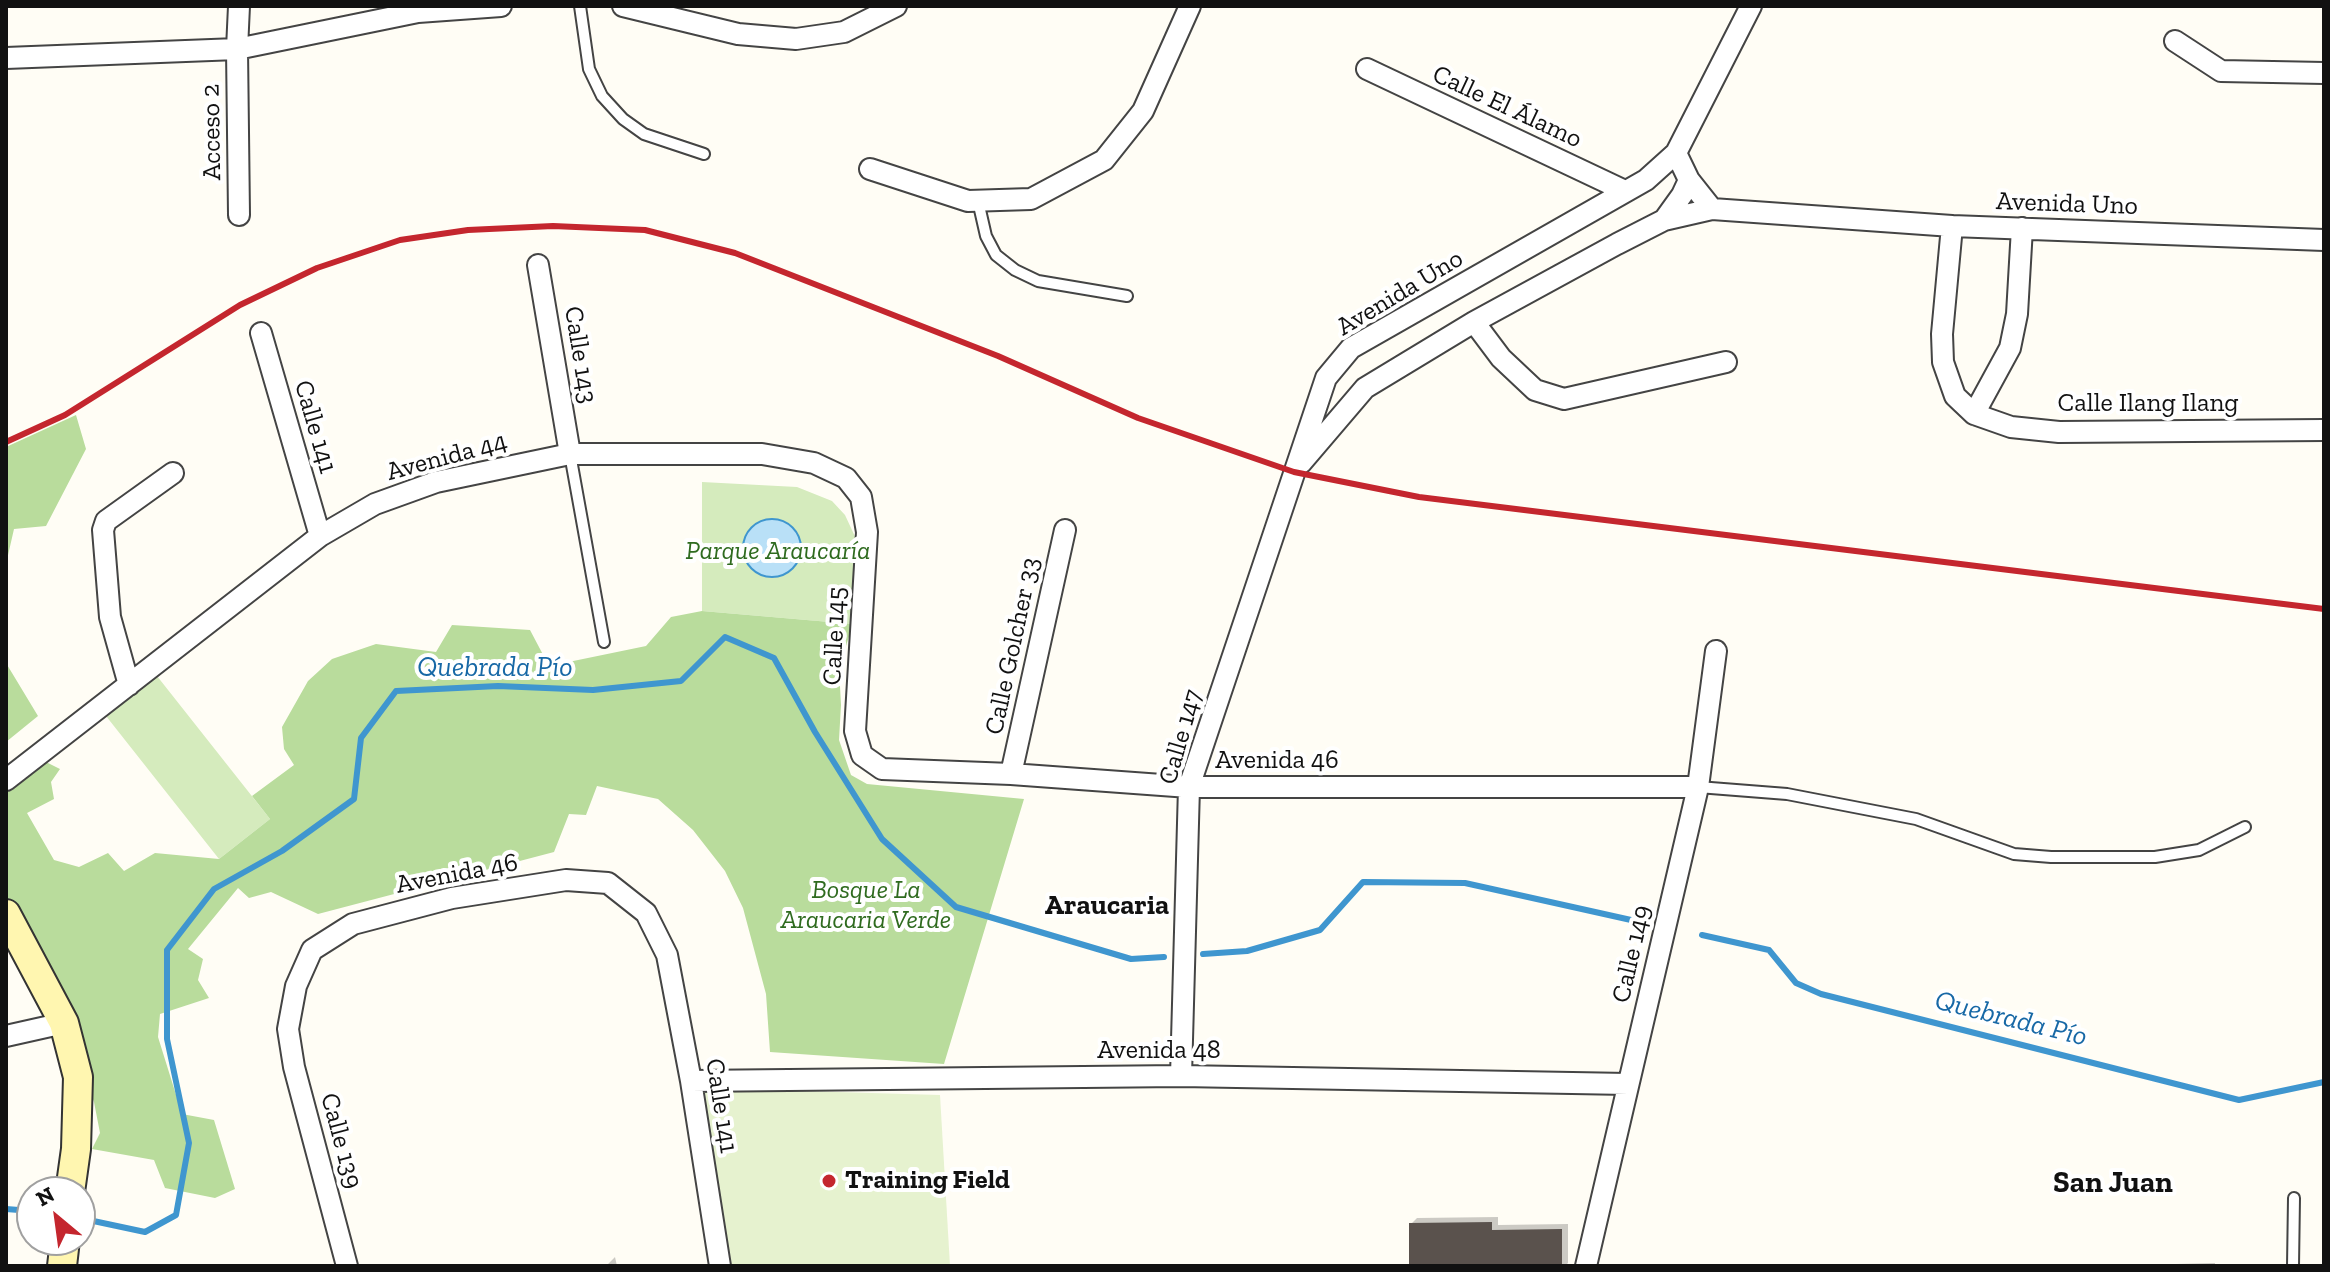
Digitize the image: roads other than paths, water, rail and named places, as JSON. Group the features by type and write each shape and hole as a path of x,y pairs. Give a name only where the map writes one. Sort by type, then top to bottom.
{"street":[{"name":"Acceso 2","path":"239,6 239,215"},
{"path":"6,58 237,49 418,12 501,6"},
{"path":"623,6 738,34 796,39 844,32 896,6"},
{"path":"870,169 968,201 1031,199 1104,160 1143,111 1190,6"},
{"path":"1712,209 1688,177 1676,153 1751,6"},
{"path":"2175,41 2221,71 2324,73"},
{"name":"Calle El Álamo","path":"1367,69 1625,191"},
{"name":"Avenida Uno","path":"1294,472 1326,378 1351,348 1646,180 1676,153"},
{"path":"1646,180 1673,172 1688,177"},
{"path":"1664,220 1682,195 1688,177"},
{"name":"Avenida Uno","path":"1294,472 1365,388 1474,322 1664,220 1712,209 1952,226 2324,240"},
{"path":"1952,226 1942,334 1943,362 1955,396 1974,414 2010,348 2017,314 2022,228"},
{"name":"Calle 143","path":"538,265 570,454"},
{"path":"1474,322 1501,358 1535,390 1564,399 1726,362"},
{"name":"Calle 141","path":"261,333 320,536"},
{"name":"Calle Ilang Ilang","path":"1974,414 2011,427 2059,432 2324,430"},
{"name":"Avenida 44","path":"6,780 320,536 375,504 436,482 570,454 762,454 814,463 846,478"},
{"name":"Calle 147","path":"1181,1076 1189,787 1294,472"},
{"path":"129,685 110,617 103,530 106,521 173,473"},
{"name":"Calle 145","path":"846,478 861,497 867,532 855,731 862,755"},
{"name":"Calle Golcher 33","path":"1011,774 1065,530"},
{"name":"Calle 149","path":"1586,1266 1698,787 1716,651"},
{"name":"Avenida 46","path":"862,755 882,769 1011,774 1189,787 1698,787"},
{"name":"Avenida 46","path":"288,1029 296,986 312,950 353,924 452,898 566,880 608,883 646,913 667,955"},
{"path":"6,914 64,1023 78,1077 72,1176"},
{"name":"Calle 141","path":"667,955 691,1081 720,1266"},
{"path":"6,1036 64,1023"},
{"name":"Calle 139","path":"288,1029 294,1067 347,1266"},
{"name":"Avenida 48","path":"691,1081 1181,1076 1628,1084"}],"lane":[{"path":"580,6 589,69 602,96 623,119 644,134 704,154"},
{"path":"978,201 986,236 996,255 1015,270 1038,281 1127,296"},
{"path":"570,454 604,642"},
{"path":"1698,787 1787,794 1916,819 2014,854 2051,857 2155,857 2185,853 2199,850 2245,827"},
{"path":"2293,1266 2294,1198"}],"water":[{"path":"772,519 793,527 801,548 793,569 772,577 751,569 743,548 751,527"}],"waterway":[{"name":"Quebrada Pío","path":"96,1222 145,1232 176,1215 189,1143 167,1039 167,950 214,889 282,851 354,799 361,738 396,691 498,686 593,690 681,681 725,637 774,658 815,732 882,839 956,907 1131,959 1164,957"},
{"name":"Quebrada Pío","path":"1203,954 1247,951 1320,930 1363,882 1465,883 1640,922"},
{"name":"Quebrada Pío","path":"1702,935 1769,950 1796,983 1821,994 2239,1100 2324,1082"},
{"name":"Quebrada Pío","path":"6,1209 16,1210"}],"railway":[{"path":"6,442 65,415 240,305 317,268 400,240 468,230 553,226 645,230 735,253 998,356 1138,418 1294,472 1419,497 2324,609"}],"place":[{"name":"Training Field","path":"829,1181"}],"district":[{"name":"Araucaria","path":"1107,906"},
{"name":"San Juan","path":"2113,1183"}],"park label":[{"name":"Parque Araucaría","path":"778,552"},
{"name":"Bosque La Araucaria Verde","path":"866,906"}]}
